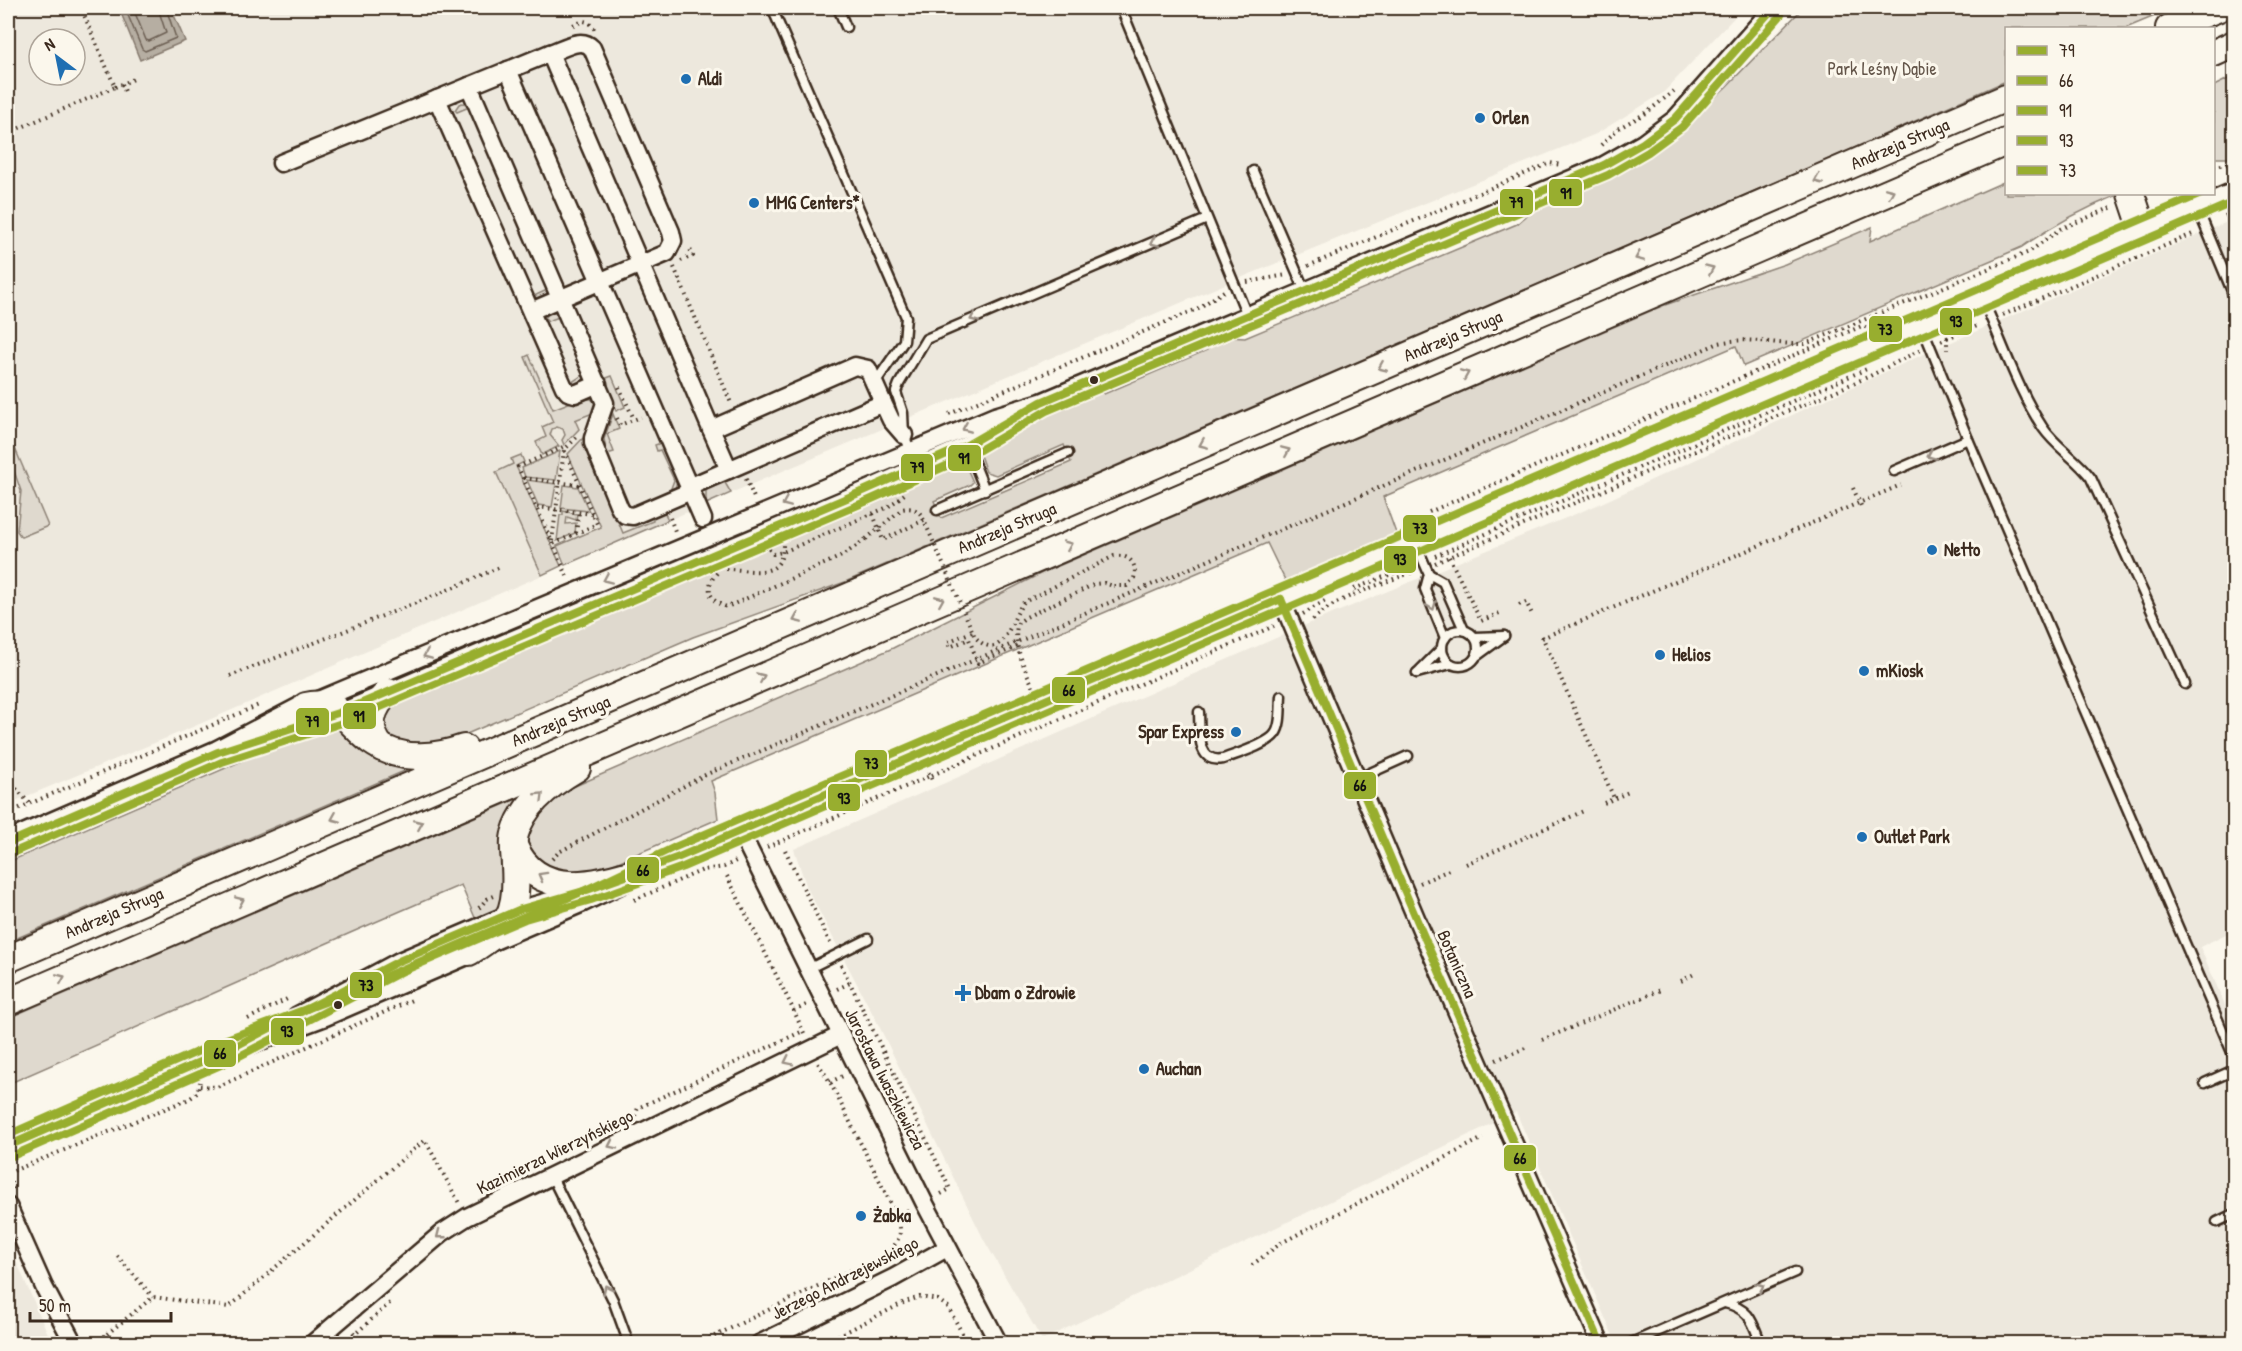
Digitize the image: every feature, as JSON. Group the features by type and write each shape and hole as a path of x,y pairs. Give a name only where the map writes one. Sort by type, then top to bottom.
{"main road":[{"path":"2172,27 2219,8"},
{"path":"2215,53 2235,44"},
{"name":"Andrzeja Struga","path":"8,959 2005,99"},
{"path":"8,1002 2005,145"},
{"path":"2132,196 2143,230"},
{"path":"306,706 327,705 341,712 366,737 382,748 410,756 432,757 447,754 659,678"},
{"path":"382,748 372,732 371,719 377,704 388,692"},
{"path":"469,952 497,933 514,902 515,835 525,813 538,797 557,781 595,758 708,700"},
{"path":"514,846 522,860 540,876 556,883 575,886 596,883 639,871"}],"street":[{"path":"8,843 218,752 306,706 710,535 907,443 1041,402 1583,174 1637,147 1663,129 1687,107 1773,8"},
{"path":"281,163 550,53 582,42 588,44 592,48 671,231 673,241 667,253 531,311"},
{"path":"550,53 641,264 717,426 734,468"},
{"path":"508,70 703,519"},
{"path":"469,86 605,403 592,438 623,513 633,516 734,468 883,403"},
{"path":"437,99 568,392 575,394 598,384"},
{"path":"8,1146 228,1050 334,1010 583,903 679,857 2235,191"},
{"path":"717,426 855,366 868,369 891,420 907,443"},
{"path":"218,752 341,712 918,467 967,445 1041,402"},
{"name":"Botaniczna","path":"1281,599 1431,953 1601,1344"},
{"name":"Jarosława Iwaszkiewicza","path":"740,831 947,1248 999,1344"},
{"path":"228,1050 514,902 587,890 679,857"},
{"name":"Kazimierza Wierzyńskiego","path":"312,1344 442,1233 476,1212 841,1035"},
{"path":"8,1207 44,1287 74,1344"},
{"name":"Jerzego Andrzejewskiego","path":"759,1344 947,1248"}],"lane":[{"path":"772,8 906,317 904,341 874,383"},
{"path":"838,8 846,27"},
{"path":"1121,8 1247,315"},
{"path":"1253,171 1305,291"},
{"path":"2197,207 2235,296"},
{"path":"918,467 907,443 903,413 896,392 926,339 1207,219"},
{"path":"1982,298 2030,407 2045,430 2091,478 2185,684"},
{"path":"1921,324 1968,439 2235,1056"},
{"path":"1894,471 1968,439"},
{"path":"967,445 985,490"},
{"path":"937,510 1068,453"},
{"path":"703,519 717,552"},
{"path":"1415,542 1428,570 1443,582 1464,630 1475,637 1479,645 1478,655"},
{"path":"1428,570 1425,589 1445,638"},
{"path":"1464,630 1450,633 1445,638 1442,648 1417,673 1451,664 1464,666 1504,636 1475,637"},
{"path":"1442,648 1444,657 1451,664"},
{"path":"1199,712 1202,748 1208,758 1223,759 1275,735 1279,727 1281,696"},
{"path":"1358,779 1408,756"},
{"path":"808,969 868,939"},
{"path":"2205,1083 2235,1070"},
{"path":"551,1174 613,1300 629,1344"},
{"path":"2217,1222 2235,1214"},
{"path":"1629,1344 1795,1272"},
{"path":"1725,1303 1745,1311 1751,1318 1761,1344"}],"path":[{"path":"81,8 115,87"},
{"path":"566,28 584,21 588,22 594,27 599,38"},
{"path":"8,133 134,79"},
{"path":"122,84 126,94"},
{"path":"2215,166 2235,163"},
{"path":"540,876 559,852 707,774 977,659 1018,644 1719,343 1740,339 1785,345 1805,344 2029,252 2060,230 2132,196"},
{"path":"1313,620 1339,602 1428,570 1449,556 1870,376 1897,360 1930,345 2206,228 2235,212"},
{"path":"688,245 693,256 673,265 733,406 718,413 717,426"},
{"path":"1429,512 1862,326 1870,329 1873,335"},
{"path":"1947,338 1947,351"},
{"path":"605,403 614,411 620,425 641,416 645,425"},
{"path":"553,543 564,450 577,436"},
{"path":"553,543 597,524 563,447 518,467 567,576"},
{"path":"734,468 754,498"},
{"path":"523,478 580,485"},
{"path":"1853,488 1862,508"},
{"path":"1614,798 1542,637 1859,503"},
{"path":"536,507 592,514"},
{"path":"757,572 727,568 720,570 710,581 709,592 712,599 722,606 733,605 842,556 902,509 917,510 924,520 972,632 982,643 991,645 999,644 1007,636 1024,602 1114,556 1130,559 1135,566 1134,578 1127,586 1095,584 1022,619 1016,628 1018,644 1034,688"},
{"path":"576,534 579,512"},
{"path":"873,514 883,540 924,520"},
{"path":"1460,536 1465,549"},
{"path":"1449,556 1481,621 1502,612"},
{"path":"230,676 441,593 502,566"},
{"path":"1519,604 1526,602 1532,614"},
{"path":"972,632 947,642 950,647 969,639 977,659"},
{"path":"776,843 930,778 1259,632"},
{"path":"924,764 930,778"},
{"path":"8,773 12,784 29,803"},
{"path":"1604,803 1631,791"},
{"path":"1466,864 1586,810"},
{"path":"785,850 950,1189 933,1198"},
{"path":"1416,885 1449,870"},
{"path":"727,876 808,1042"},
{"path":"473,914 491,896 514,902"},
{"path":"1681,981 1696,973"},
{"path":"831,992 850,983"},
{"path":"1542,1040 1663,989"},
{"path":"247,1019 291,997"},
{"path":"794,1011 814,1001"},
{"path":"1493,1062 1525,1048"},
{"path":"876,1060 885,1055"},
{"path":"698,1344 849,1271 883,1259 900,1238 901,1227 897,1216 830,1082 815,1057"},
{"path":"8,1173 194,1097 200,1086 200,1078 193,1065"},
{"path":"830,1082 849,1073"},
{"path":"1252,1265 1281,1243 1483,1138"},
{"path":"117,1256 153,1297 229,1307 425,1140 461,1208"},
{"path":"897,1216 915,1206"},
{"path":"883,1259 886,1264"},
{"path":"95,1344 153,1297"},
{"path":"822,1344 905,1302 920,1297 938,1300 948,1307 968,1344"},
{"path":"107,1334 115,1344"}],"shaded area":[{"path":"8,8 1743,8 1663,93 1596,134 1223,285 731,493 188,729 8,804"},
{"path":"2234,219 2234,930 2200,947 2234,1026 2234,1060 2225,1064 2234,1087 2234,1343 1616,1343 1516,1112 1042,1340 984,1240 878,1024 807,888 794,849 1315,621 1595,506 1924,354"},
{"path":"8,1242 41,1318 52,1343 8,1343"}],"green space":[{"name":"Park Leśny Dąbie","path":"1803,8 2174,8 2128,27 2005,27 2005,81 1847,151 845,582 693,637 448,742 437,746 392,741 387,733 386,712 394,701 407,690 961,455 973,482 934,501 941,518 1071,462 1064,445 996,475 986,472 977,447 1102,389 1104,394 1207,350 1206,346 1227,337 1245,338 1517,224 1540,204 1579,189 1641,158 1688,123"},
{"path":"2234,76 2234,158 2215,158 2215,86"},
{"path":"462,103 468,104 548,289 548,295 538,299 535,297 547,290 469,107 457,112 455,110"},
{"path":"2005,181 2005,195 2118,195 2045,231 2022,247 1744,366 1736,346 1383,497 1397,536 1286,582 1267,543 711,781 718,819 590,874 554,873 528,853 525,832 527,826 559,793 893,648 1042,573 1662,306 1785,264 1872,227 1870,241"},
{"path":"554,311 559,314 586,376 585,382 578,386 572,382 583,375 559,317 548,321 545,318"},
{"path":"529,355 553,409 579,399 591,399 597,404 593,413 575,420 579,429 564,445 563,429 557,427 552,429 550,435 559,446 542,455 536,442 546,437 542,427 553,422 525,357"},
{"path":"612,376 625,407 616,411 604,379"},
{"path":"613,414 619,429 607,434 614,452 607,454 604,439"},
{"path":"8,432 48,526 21,537 17,531 21,491 8,454"},
{"path":"583,438 623,533 653,521 653,513 663,509 668,520 565,565 557,546 601,527 568,454"},
{"path":"661,443 677,479 675,491 670,491 674,480 660,450 657,451 655,445"},
{"path":"560,451 556,480 525,477 522,468"},
{"path":"521,455 524,462 516,466 561,566 542,575 496,472 513,464 511,459"},
{"path":"527,480 556,484 552,507 538,505"},
{"path":"724,481 731,493 706,504 706,490"},
{"path":"564,485 578,487 589,511 561,508"},
{"path":"563,511 577,514 576,520 567,517 566,524 576,523 575,533 557,541 560,515 563,515"},
{"path":"337,720 409,769 8,942 8,862"},
{"path":"521,799 503,907 476,920 461,885 8,1084 8,1018"}],"water":[{"path":"119,8 171,8 185,41 140,60"}],"transit line":[{"name":"79","path":"8,843 218,752 341,712 861,492 967,445 1041,402 1604,165 1643,143 1675,119 1773,8"},
{"name":"91","path":"12,853 222,762 345,722 865,502 971,455 1046,411 1608,175 1648,152 1682,127 1781,15"},
{"name":"73","path":"8,1135 224,1040 338,997 579,893 675,847 2199,195"},
{"name":"93","path":"12,1156 232,1060 403,971 525,919 591,900 683,867 2234,202"},
{"name":"66","path":"1281,599 1422,932 1601,1344"},
{"name":"66","path":"8,1146 228,1050 399,961 521,909 587,890 679,857 1281,599"}],"place":[{"name":"Aldi","path":"686,79"},
{"name":"Orlen","path":"1480,118"},
{"name":"MMG Centers*","path":"754,203"},
{"name":"Netto","path":"1932,550"},
{"name":"Helios","path":"1660,655"},
{"name":"mKiosk","path":"1864,671"},
{"name":"Spar Express","path":"1236,732"},
{"name":"Outlet Park","path":"1862,837"},
{"name":"Dbam o Zdrowie","path":"963,993"},
{"name":"Auchan","path":"1144,1069"},
{"name":"Żabka","path":"861,1216"}]}
